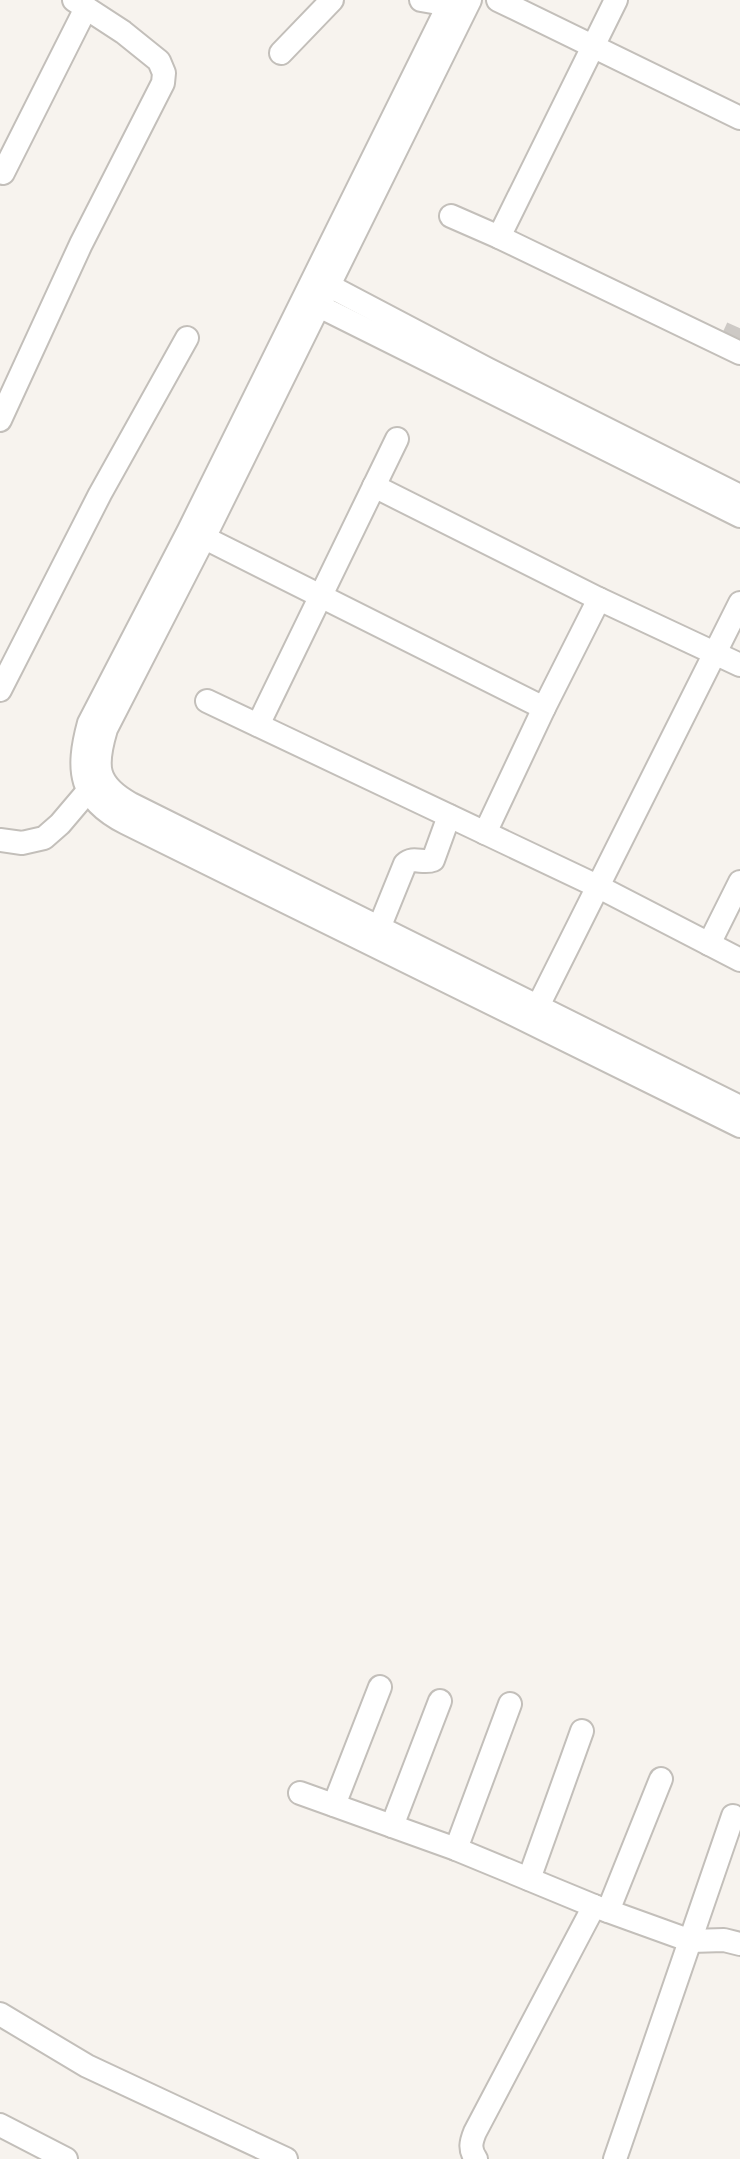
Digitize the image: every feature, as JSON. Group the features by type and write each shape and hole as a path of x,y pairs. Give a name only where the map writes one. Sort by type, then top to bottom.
{"street":[{"path":"281,53 332,0"},
{"path":"421,0 459,3 196,534 106,729 100,748 96,787 98,806 126,823 533,1014 740,1107"},
{"path":"498,0 740,118"},
{"path":"499,237 616,0"},
{"path":"0,171 3,173 63,56 80,4 123,32 159,61 164,73 163,83 7,389 0,420"},
{"path":"451,216 740,353"},
{"path":"322,282 740,496"},
{"path":"311,302 740,516"},
{"path":"0,690 100,494 187,338"},
{"path":"258,725 397,439"},
{"path":"374,486 599,599 717,652 740,665"},
{"path":"196,534 544,708"},
{"path":"485,833 599,599"},
{"path":"533,1014 740,603"},
{"path":"207,701 597,886 740,960"},
{"path":"0,840 22,843 44,838 96,787"},
{"path":"96,787 379,928 740,1126"},
{"path":"379,928 405,864 415,860 433,860 449,816"},
{"path":"709,944 740,882"},
{"path":"334,1805 380,1687"},
{"path":"392,1826 440,1701"},
{"path":"456,1849 510,1704"},
{"path":"530,1879 582,1731"},
{"path":"476,2159 472,2154 471,2144 475,2132 601,1909 661,1779"},
{"path":"300,1792 456,1849 601,1909 692,1941 724,1940 740,1944"},
{"path":"615,2159 692,1941 733,1816"},
{"path":"0,2014 87,2066 286,2159"},
{"path":"0,2125 66,2159"}],"tunnel":[{"path":"728,347 740,321"}]}
